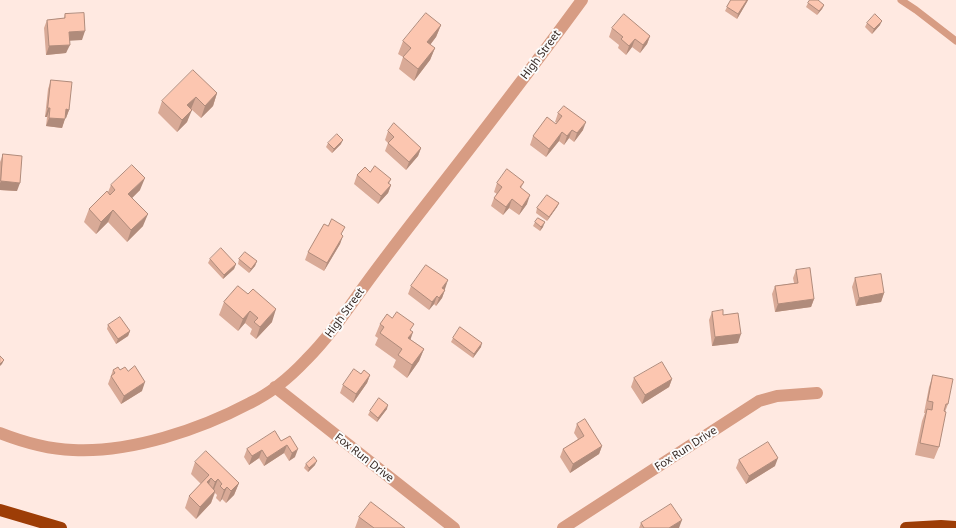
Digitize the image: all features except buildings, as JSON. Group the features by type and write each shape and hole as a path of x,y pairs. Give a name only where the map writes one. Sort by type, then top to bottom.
{"highway":[{"path":"0,510 61,528"},
{"path":"0,515 32,528"},
{"path":"906,528 956,526"}],"street":[{"name":"High Street","path":"0,433 31,444 57,449 102,450 118,448 163,438 205,424 250,403 275,388 293,373 327,337 390,251 582,0"},
{"name":"Fox Run Drive","path":"275,388 454,528"},
{"name":"Fox Run Drive","path":"563,528 759,401 777,396 817,393"}],"lane":[{"path":"901,0 956,41"}]}
